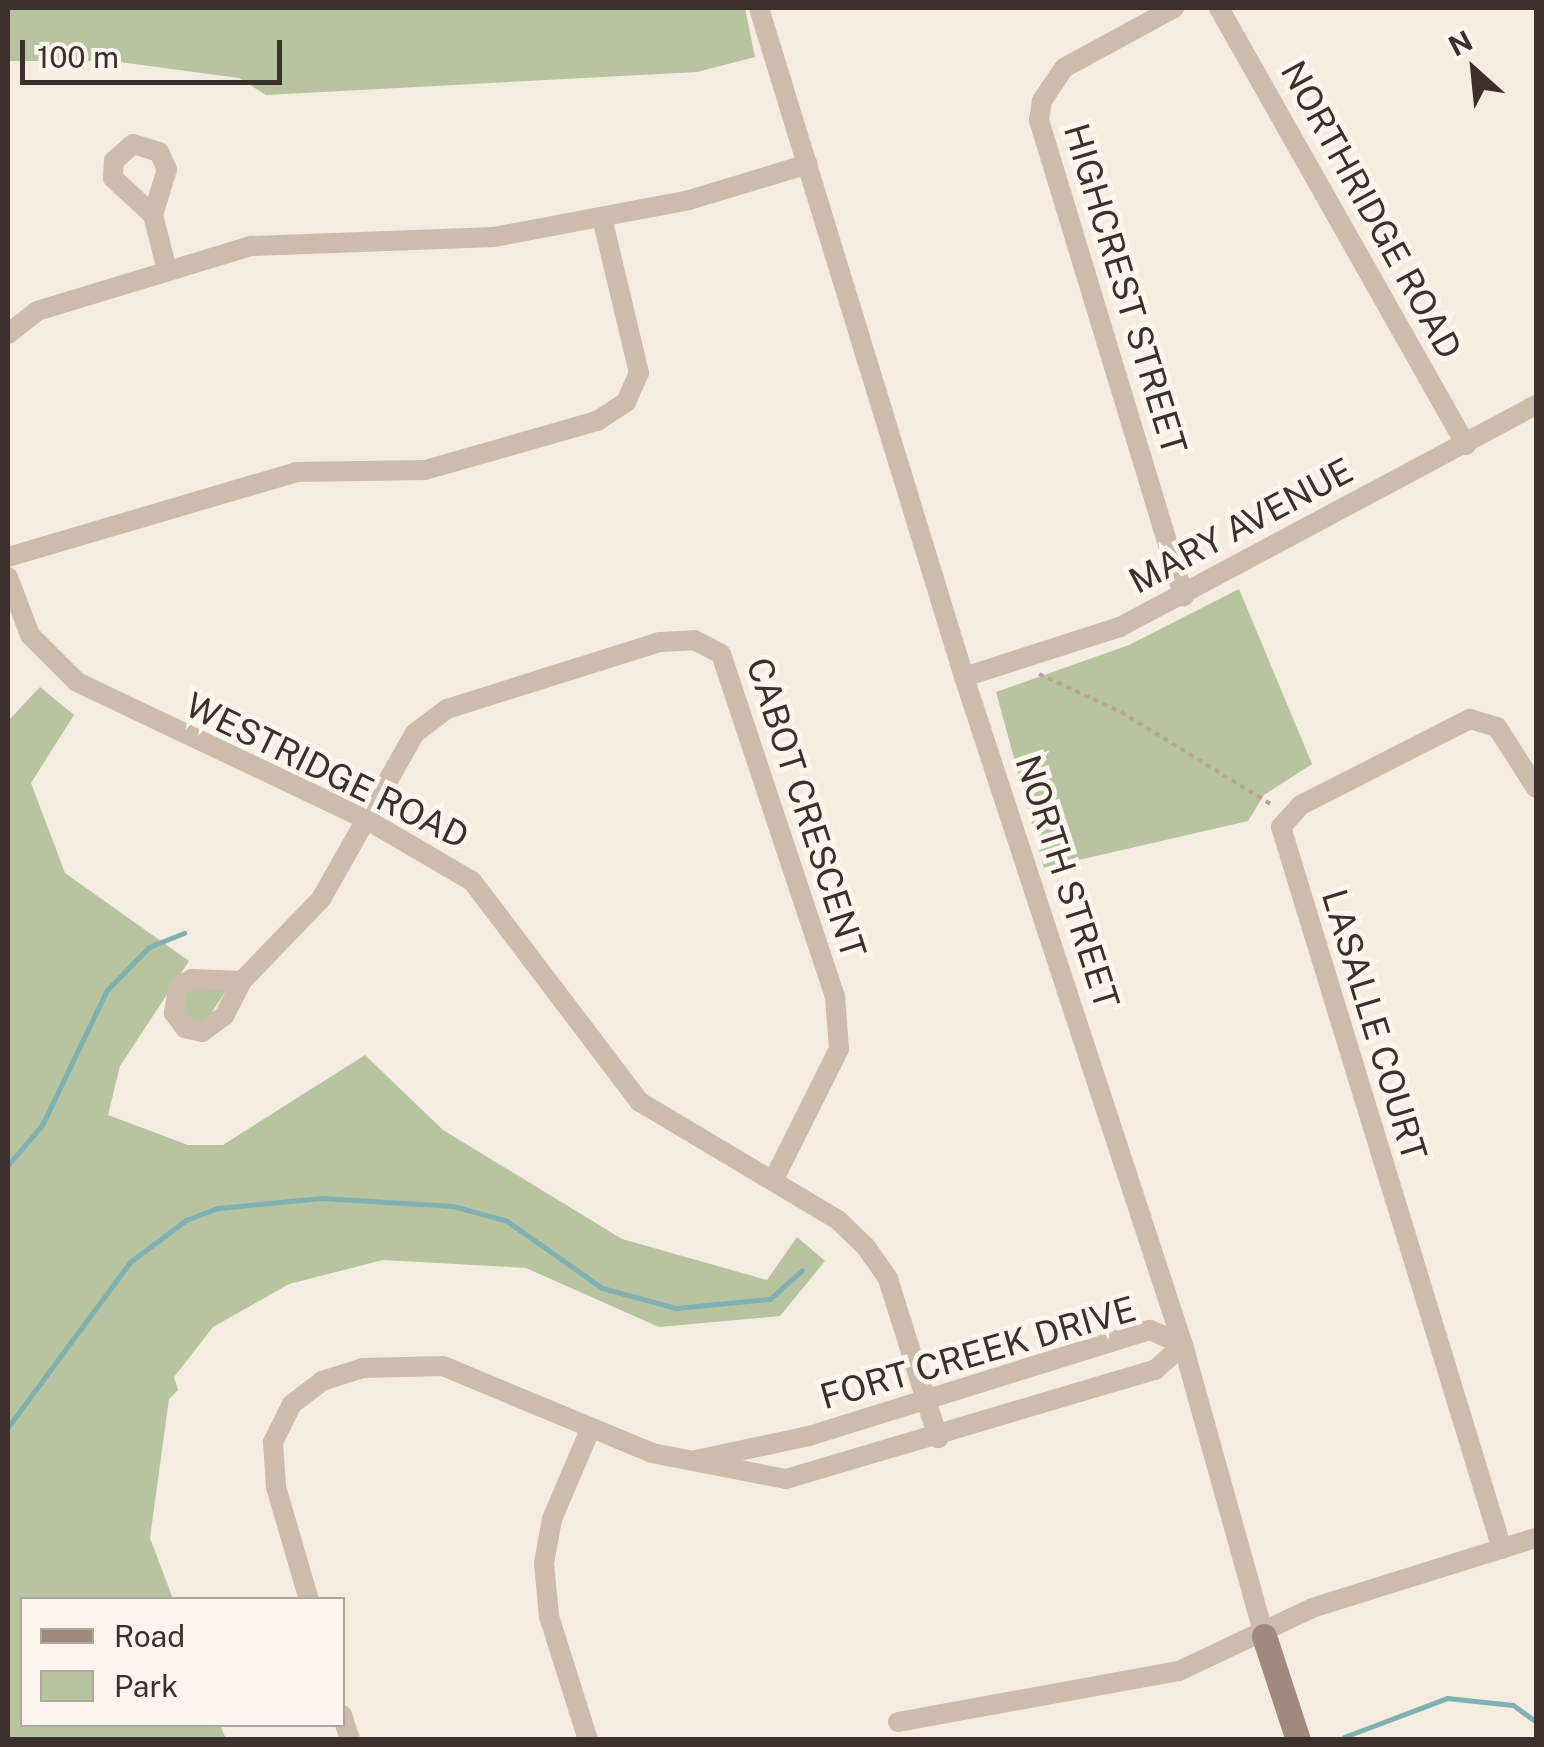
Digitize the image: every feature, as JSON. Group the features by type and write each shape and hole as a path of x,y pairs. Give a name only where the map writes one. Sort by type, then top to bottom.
{"street":[{"name":"NORTH STREET","path":"759,8 964,677 1184,1345 1264,1636 1298,1740"},
{"name":"HIGHCREST STREET","path":"1174,8 1064,68 1042,101 1039,120 1184,596"},
{"name":"NORTHRIDGE ROAD","path":"1219,8 1466,445"},
{"path":"8,334 37,311 251,246 457,242 602,218 808,164"},
{"path":"153,215 167,270"},
{"path":"8,557 296,472 425,470 597,421 626,402 639,372 602,218"},
{"name":"MARY AVENUE","path":"964,677 1184,596 1536,405"},
{"name":"WESTRIDGE ROAD","path":"8,577 30,635 77,682 364,818 438,858 493,900 640,1102 774,1179 866,1247 888,1279 938,1438"},
{"name":"CABOT CRESCENT","path":"242,982 321,899 415,733 447,710 660,642 694,640 721,654 834,996 839,1049 774,1179"},
{"path":"1286,816 1470,720 1498,727 1536,788"},
{"name":"LASALLE COURT","path":"1286,816 1283,841 1502,1549"},
{"name":"FORT CREEK DRIVE","path":"308,1597 276,1487 272,1442 292,1404 322,1381 363,1368 443,1366 590,1430 689,1462 786,1479 938,1438 1154,1370 1184,1345 1150,1330 784,1443 689,1462"},
{"path":"588,1740 549,1616 544,1563 552,1519 590,1430"},
{"path":"898,1722 1180,1671 1264,1636 1312,1608 1536,1538"}],"path":[{"path":"1012,662 1122,712 1286,816"}],"green space":[{"path":"8,8 745,8 755,57 697,72 266,95 239,78 112,61 8,61"},
{"path":"1239,589 1312,764 1264,795 1248,821 1044,868 996,692 1129,645"},
{"path":"40,687 74,715 31,783 65,873 189,961 120,1066 108,1115 188,1145 223,1145 365,1055 443,1130 622,1239 767,1280 797,1237 825,1261 780,1316 659,1327 526,1268 383,1260 289,1284 213,1327 174,1377 178,1390 169,1399 150,1538 172,1597 20,1597 20,1727 221,1727 226,1739 8,1739 8,721"},
{"path":"193,988 227,989 205,1023 184,1018 182,996"}],"waterway":[{"path":"8,1165 42,1125 107,990 149,947 184,933"},
{"path":"8,1427 130,1262 186,1220 218,1208 322,1198 453,1206 507,1221 602,1288 676,1308 770,1299 802,1270"},
{"path":"1344,1737 1447,1698 1513,1705 1536,1722"}]}
